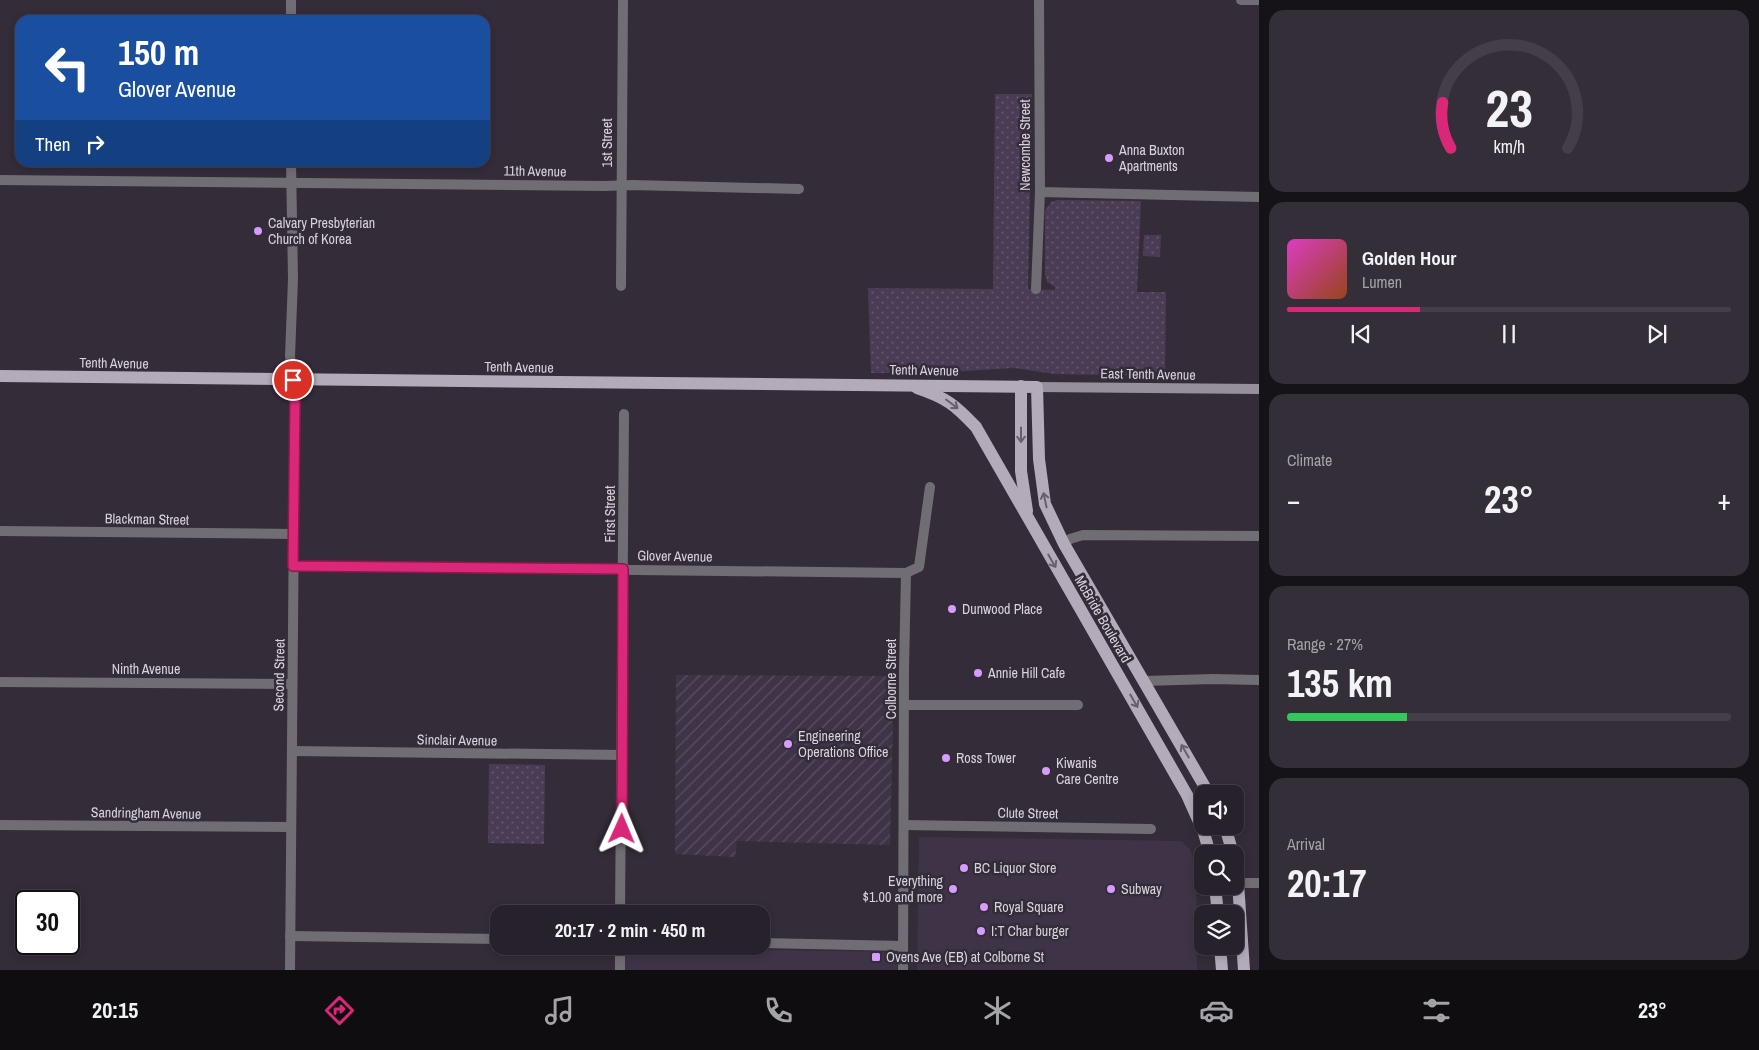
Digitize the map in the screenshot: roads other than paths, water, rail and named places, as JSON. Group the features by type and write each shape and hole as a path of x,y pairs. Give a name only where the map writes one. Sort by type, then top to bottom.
{"main road":[{"name":"Tenth Avenue","path":"0,376 1037,386"},
{"path":"908,385 947,400 976,427 1028,519"},
{"name":"McBride Boulevard","path":"1021,386 1021,471 1028,519 1187,795 1207,845"},
{"name":"McBride Boulevard","path":"1037,386 1039,459 1045,504 1064,544 1204,785"},
{"name":"East Tenth Avenue","path":"1037,386 1259,389"},
{"path":"1239,895 1244,970"},
{"path":"1221,955 1222,970"}],"street":[{"path":"291,0 291,15"},
{"name":"1st Street","path":"621,286 623,0"},
{"name":"Newcombe Street","path":"1036,289 1040,192 1039,0"},
{"path":"1240,0 1259,0"},
{"name":"Second Street","path":"290,970 295,401 290,356 293,279 291,167"},
{"name":"11th Avenue","path":"0,180 621,185 800,189"},
{"path":"1040,192 1259,197"},
{"name":"First Street","path":"620,905 624,414"},
{"path":"906,572 919,567 930,487"},
{"name":"Blackman Street","path":"0,531 293,534"},
{"path":"1064,544 1070,539 1083,535 1259,536"},
{"name":"Glover Avenue","path":"293,566 906,572"},
{"name":"Colborne Street","path":"903,970 906,572"},
{"path":"1144,681 1259,680"},
{"name":"Ninth Avenue","path":"0,682 292,684"},
{"path":"905,705 1078,705"},
{"name":"Sinclair Avenue","path":"292,751 622,754"},
{"name":"Sandringham Avenue","path":"0,825 291,827"},
{"name":"Clute Street","path":"904,825 1151,828"},
{"path":"1244,883 1259,883"},
{"path":"290,936 490,939"},
{"path":"770,943 903,946"},
{"path":"620,955 620,970"}],"place":[{"name":"Anna Buxton Apartments","path":"1109,158"},
{"name":"Calvary Presbyterian Church of Korea","path":"258,231"},
{"name":"Dunwood Place","path":"952,609"},
{"name":"Annie Hill Cafe","path":"978,673"},
{"name":"Engineering Operations Office","path":"788,744"},
{"name":"Ross Tower","path":"946,758"},
{"name":"Kiwanis Care Centre","path":"1046,771"},
{"name":"BC Liquor Store","path":"964,868"},
{"name":"Everything $1.00 and more","path":"953,889"},
{"name":"Subway","path":"1111,889"},
{"name":"Royal Square","path":"984,907"},
{"name":"I:T Char burger","path":"981,931"},
{"name":"Ovens Ave (EB) at Colborne St","path":"876,957"}]}
